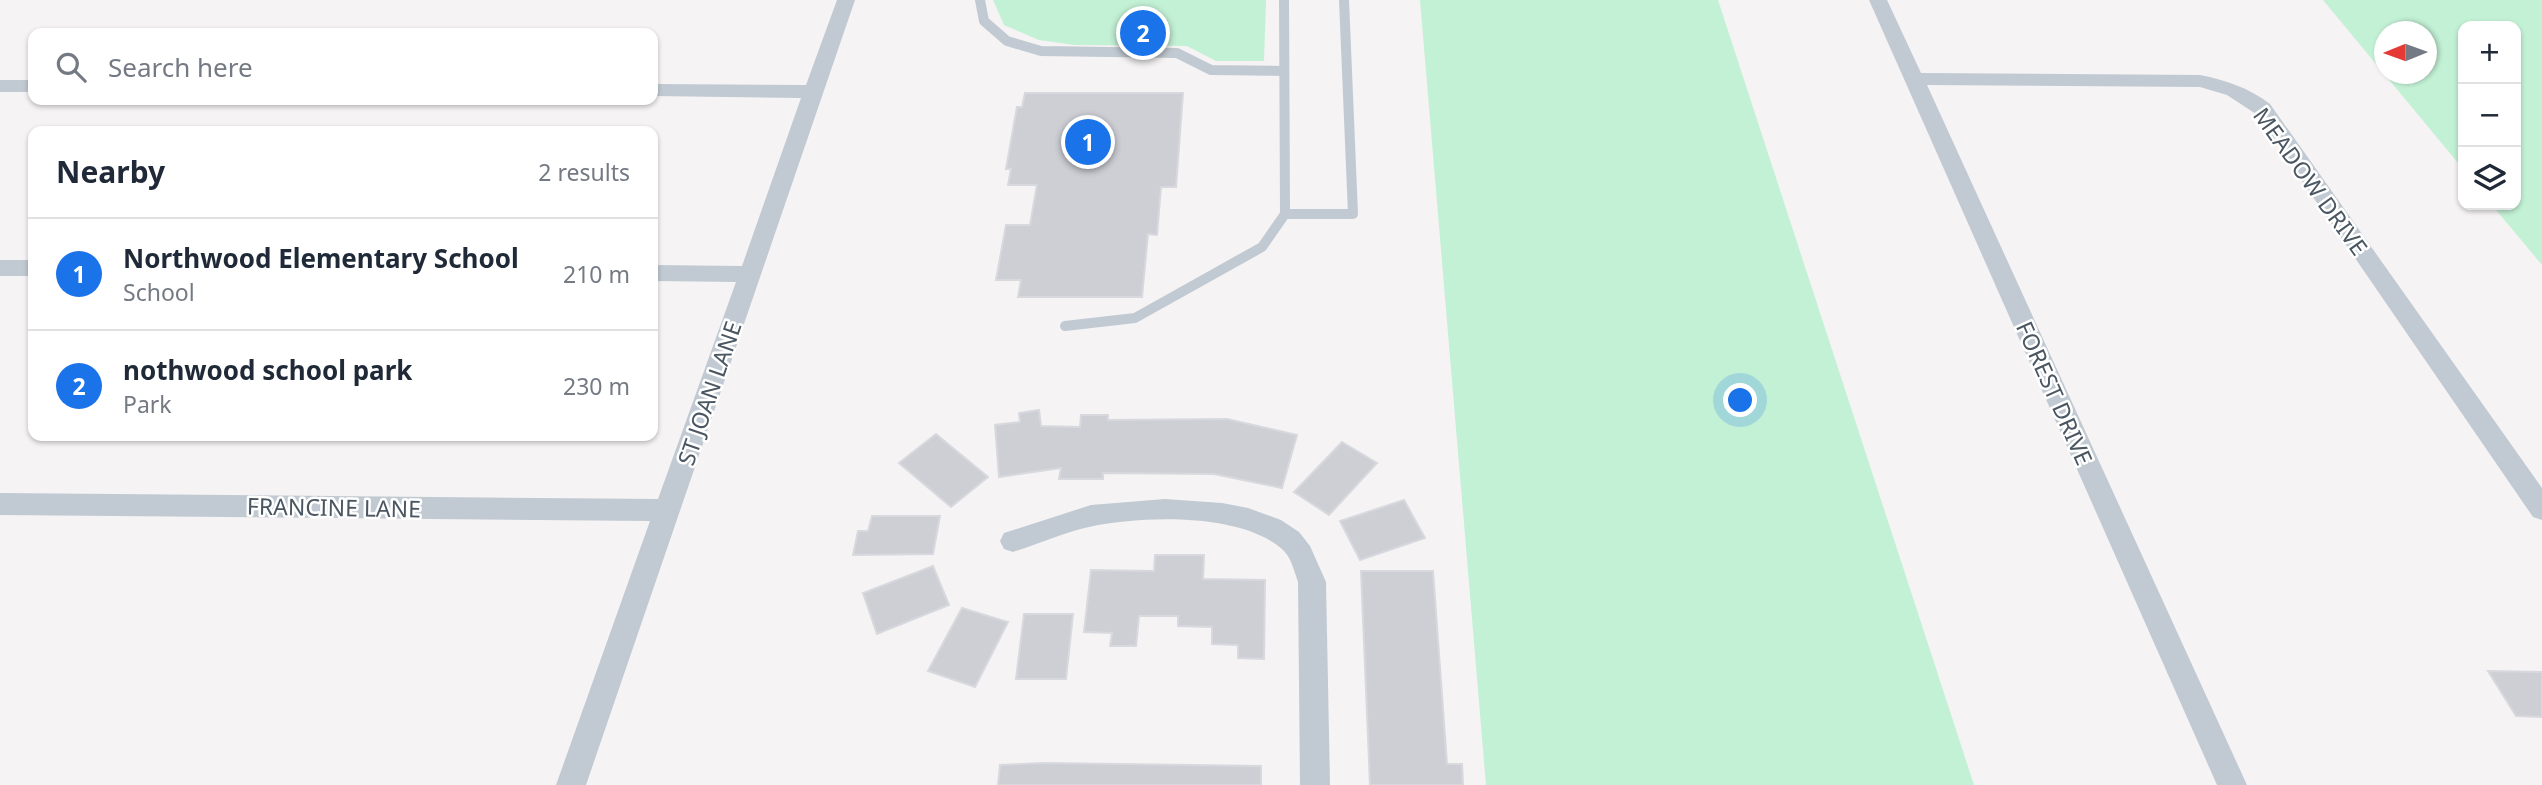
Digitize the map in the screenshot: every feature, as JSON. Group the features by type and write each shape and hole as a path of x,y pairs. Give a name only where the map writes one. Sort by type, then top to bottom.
{"street":[{"name":"ST JOAN LANE","path":"570,785 846,0"},
{"name":"FOREST DRIVE","path":"1878,0 2232,785"},
{"name":"MEADOW DRIVE","path":"1913,79 2200,81 2235,90 2251,99 2263,109 2542,509"},
{"path":"0,86 28,86"},
{"path":"658,90 814,92"},
{"path":"0,268 28,268"},
{"path":"658,273 750,274"},
{"name":"FRANCINE LANE","path":"0,504 668,510"},
{"path":"1013,541 1091,516 1197,510 1231,513 1290,540 1305,561 1312,582 1315,785"}],"lane":[{"path":"980,0 984,21 1007,41 1041,51 1177,53 1211,70 1284,71"},
{"path":"1065,326 1135,318 1262,247 1285,214 1284,0"},
{"path":"1285,214 1353,214 1344,0"}],"green space":[{"path":"993,0 1266,0 1264,61 1216,61 1187,46 1075,45 1039,40 1004,25"},
{"path":"1420,0 1718,0 1974,785 1486,785"},
{"path":"2323,0 2542,0 2542,265 2496,210 2521,210 2521,21 2458,21 2458,163 2392,84 2437,84 2437,21 2374,21 2374,62"}],"building":[{"path":"1025,93 1183,93 1176,187 1161,187 1157,235 1148,234 1142,297 1018,297 1021,280 996,280 1006,225 1030,225 1037,185 1008,185 1011,169 1006,169 1017,107 1022,107"},
{"path":"1039,410 1041,426 1080,427 1081,415 1108,415 1108,420 1227,419 1297,435 1282,488 1214,474 1103,473 1103,479 1059,479 1061,468 999,477 995,425 1020,422 1019,413"},
{"path":"936,434 988,477 951,507 899,463"},
{"path":"1342,442 1377,463 1329,515 1294,492"},
{"path":"1404,500 1425,538 1360,560 1340,521"},
{"path":"872,516 940,516 933,554 853,555 858,531 868,531"},
{"path":"1155,555 1204,555 1203,579 1265,580 1264,659 1238,658 1238,645 1212,644 1212,627 1178,626 1178,616 1139,616 1136,646 1110,646 1112,633 1084,632 1091,570 1154,571"},
{"path":"933,566 949,605 877,634 863,593"},
{"path":"1361,571 1433,571 1447,764 1462,764 1463,785 1370,785"},
{"path":"962,608 1008,622 975,687 928,671"},
{"path":"1024,614 1073,614 1066,679 1016,679"},
{"path":"2488,671 2542,672 2542,717 2516,716"},
{"path":"1044,763 1261,766 1261,785 998,785 1000,765"}],"place":[{"name":"nothwood school park","path":"1143,33"},
{"name":"Northwood Elementary School","path":"1088,142"}]}
